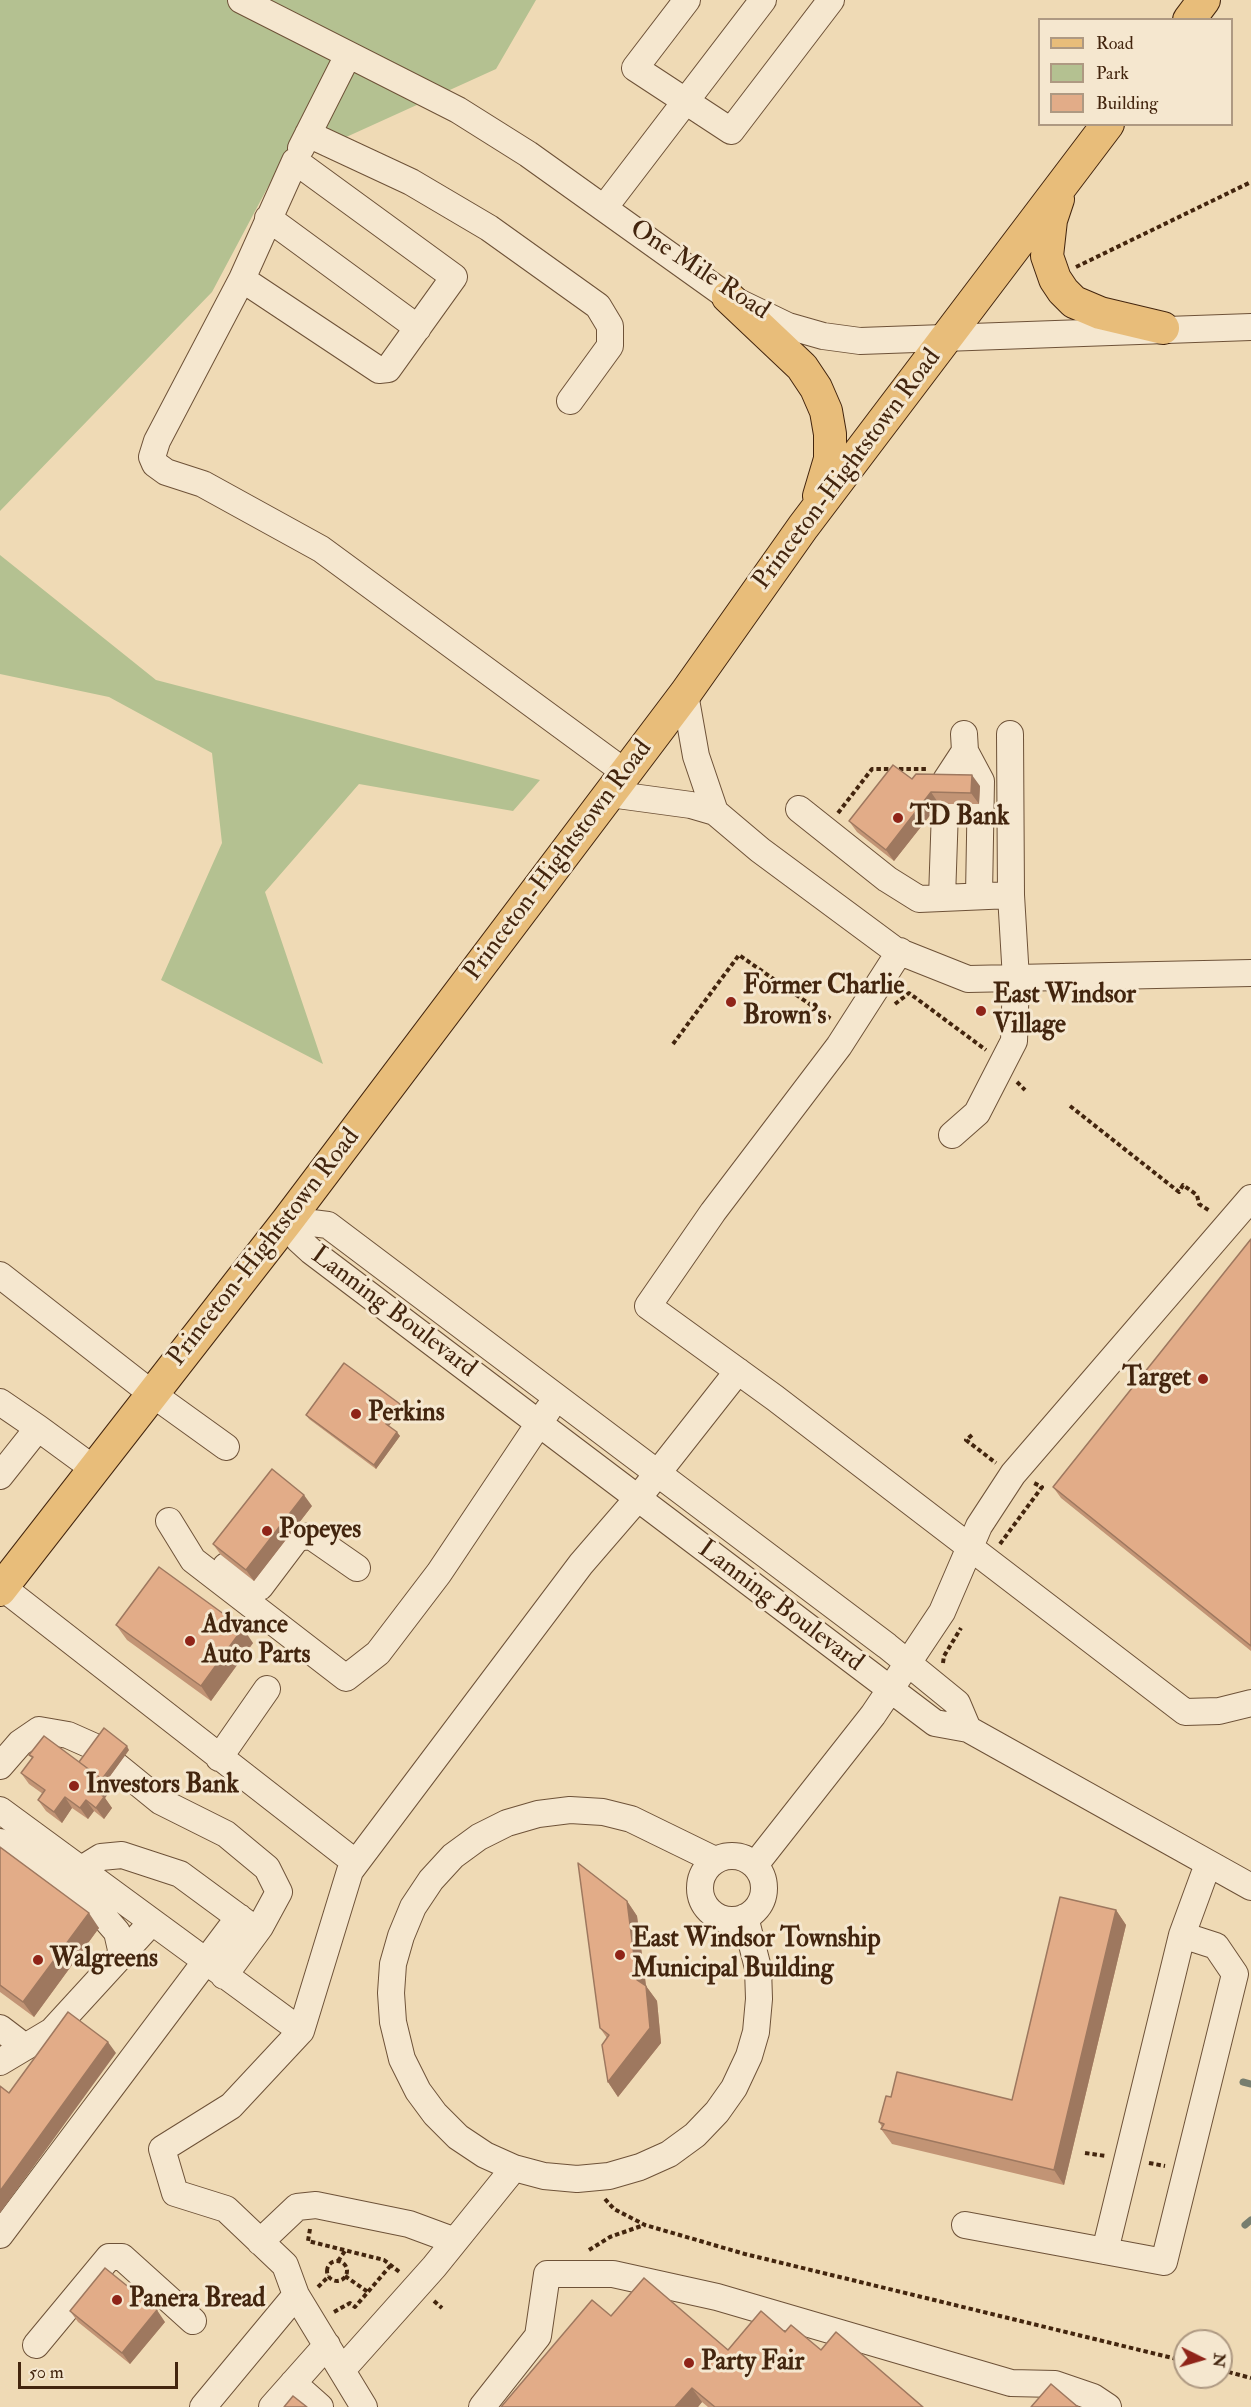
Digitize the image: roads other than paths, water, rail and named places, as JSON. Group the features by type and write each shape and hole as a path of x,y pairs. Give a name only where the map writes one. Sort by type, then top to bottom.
{"main road":[{"path":"1190,18 1204,0"},
{"name":"Princeton-Hightstown Road","path":"1,1589 151,1393 288,1220 618,784 803,527 1107,126"},
{"path":"1064,183 1051,220 1047,256 1055,279 1074,302 1100,314 1163,328"},
{"path":"728,297 802,367 816,388 826,411 830,434 830,459 824,486 803,527"}],"street":[{"name":"One Mile Road","path":"241,0 458,110 528,154 728,297 753,312 788,326 823,336 860,341 1163,328 1251,327"},
{"path":"687,0 635,68 731,131 831,0"},
{"path":"604,208 763,0"},
{"path":"348,55 268,218 242,279 157,441 152,457 155,464 166,472 203,484 321,549 618,784 715,812 760,850 900,951 968,979 1251,973"},
{"path":"308,134 411,182 489,228 598,306 610,326 610,346 570,401"},
{"path":"242,279 379,370 388,369 454,277 295,161"},
{"path":"268,218 418,328"},
{"path":"685,694 696,756 715,812"},
{"path":"952,1135 977,1113 1014,1041 1016,979 1011,894 1010,734"},
{"path":"964,743 981,781 961,897 946,780 964,743"},
{"path":"799,809 897,886 919,899 1011,894"},
{"path":"900,951 849,1031 713,1212 648,1306 738,1371 1185,1712 1219,1711 1251,1703"},
{"path":"755,1865 873,1715 942,1612 979,1526 1013,1473 1245,1205"},
{"name":"Lanning Boulevard","path":"288,1220 328,1225 887,1646 957,1703 968,1730"},
{"name":"Lanning Boulevard","path":"288,1220 299,1240 311,1251 935,1723 968,1730 1251,1887"},
{"path":"0,1275 151,1393 226,1447"},
{"path":"364,2407 327,2345 307,2291 285,2265 226,2209 175,2193 162,2149 231,2106 301,2031 350,1871 581,1564 638,1498 738,1371"},
{"path":"357,1568 311,1536 297,1538 260,1587 250,1584 170,1521 193,1560 346,1678 378,1653 439,1573 557,1398"},
{"path":"0,1402 94,1469"},
{"path":"0,1476 38,1428"},
{"path":"1,1589 356,1863"},
{"path":"219,1758 267,1689"},
{"path":"0,1766 20,1743 39,1730 68,1735 95,1747"},
{"path":"0,2235 248,1924 279,1892 267,1868 226,1834 160,1801 117,1766"},
{"path":"0,1810 301,2031"},
{"path":"715,1860 702,1876 701,1898 714,1915 735,1920 745,1917 760,1903 764,1893 764,1883 755,1865 736,1856 715,1860 631,1819 603,1812 570,1810 507,1823 479,1838 453,1856 431,1880 419,1898 400,1936 393,1964 391,1993 393,2022 402,2059 418,2091 435,2114 484,2155 514,2168 544,2176 577,2179 599,2177 640,2167 669,2154 695,2135 717,2112 734,2088 756,2032 759,1999 758,1968 745,1917"},
{"path":"0,1842 97,1909 117,1932 122,1954"},
{"path":"80,1870 101,1857 122,1855 180,1874 248,1924"},
{"path":"1105,2251 1182,1935 1208,1864"},
{"path":"0,2062 52,2031 151,1923"},
{"path":"965,2225 1164,2262 1235,1974 1216,1946 1182,1935"},
{"path":"0,2028 25,2047"},
{"path":"342,2370 456,2241 514,2168"},
{"path":"260,2242 297,2207 316,2205 409,2224 456,2241"},
{"path":"36,2345 109,2257 122,2257 193,2321"},
{"path":"482,2407 538,2336 547,2274 613,2274 717,2297 1011,2383 1055,2384 1093,2397 1108,2407"},
{"path":"203,2407 307,2291"},
{"path":"320,2407 286,2398 327,2345"}],"waterway":[{"path":"1243,2082 1251,2084"},
{"path":"1245,2225 1251,2220"}],"place":[{"name":"TD Bank","path":"898,818"},
{"name":"Former Charlie Brown's","path":"731,1002"},
{"name":"East Windsor Village","path":"981,1011"},
{"name":"Target","path":"1203,1379"},
{"name":"Perkins","path":"356,1414"},
{"name":"Popeyes","path":"267,1531"},
{"name":"Advance Auto Parts","path":"190,1641"},
{"name":"Investors Bank","path":"74,1786"},
{"name":"East Windsor Township Municipal Building","path":"620,1955"},
{"name":"Walgreens","path":"38,1960"},
{"name":"Panera Bread","path":"117,2300"},
{"name":"Party Fair","path":"689,2363"}]}
